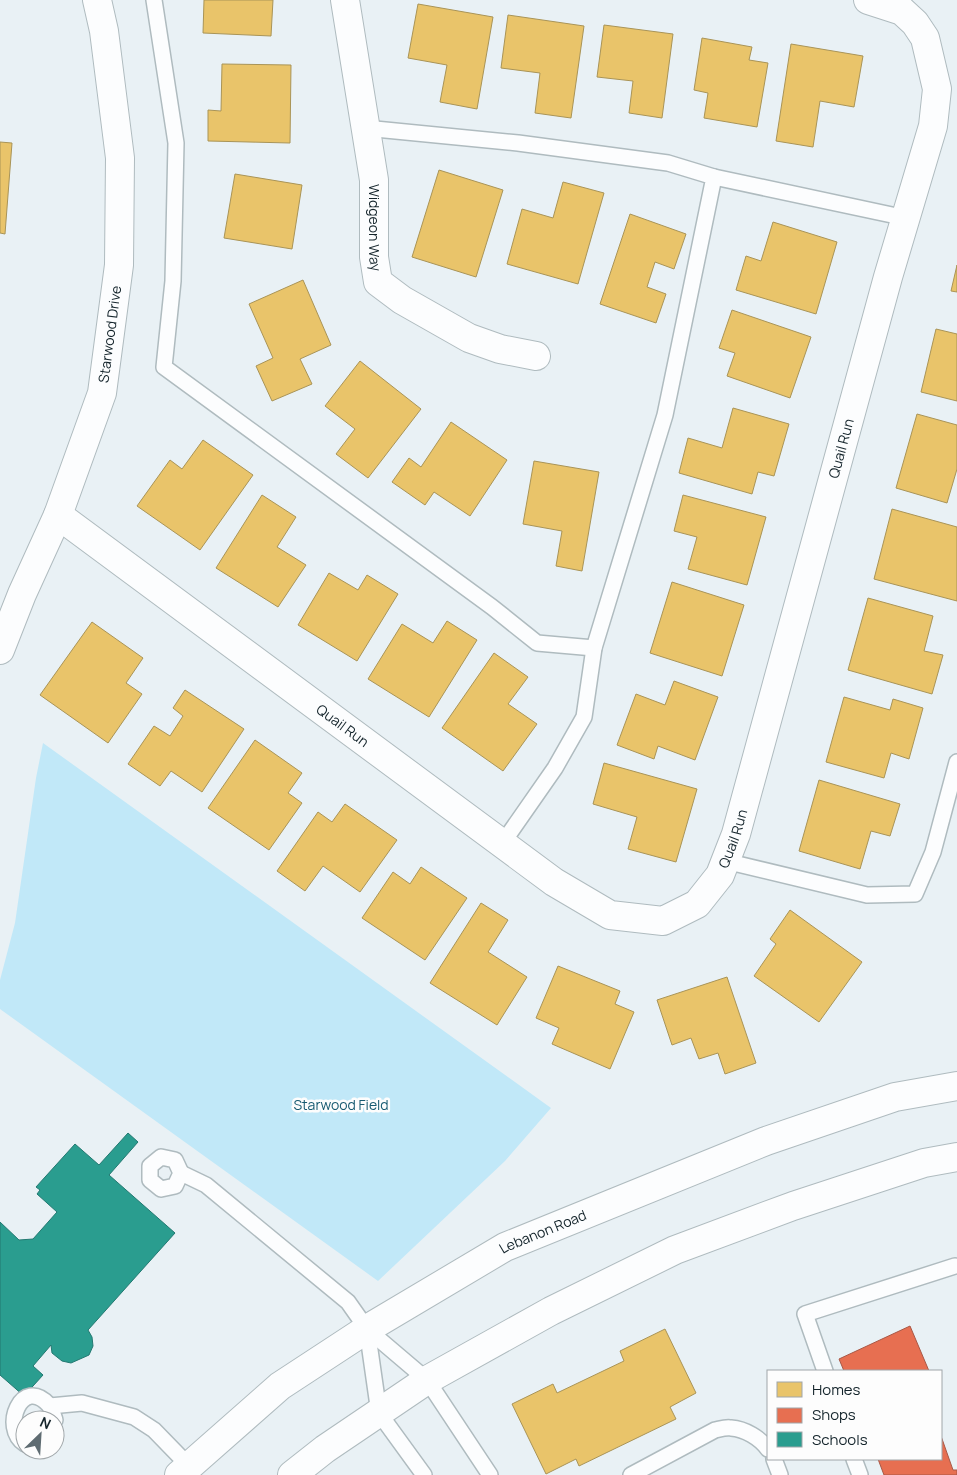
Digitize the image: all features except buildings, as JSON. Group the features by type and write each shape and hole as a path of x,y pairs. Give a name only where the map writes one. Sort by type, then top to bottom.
{"street":[{"name":"Starwood Drive","path":"0,650 22,594 58,515 102,393 119,265 120,158 104,31 97,0"},
{"name":"Widgeon Way","path":"345,0 374,180 374,257 378,282 402,300 469,338 500,349 536,356"},
{"name":"Quail Run","path":"58,515 554,882 610,915 663,921 697,904 720,875 736,834 933,126 937,89 925,38 915,23 902,11 868,0"},
{"name":"Lebanon Road","path":"184,1471 280,1386 367,1329 505,1247 766,1141 895,1097 957,1086"},
{"path":"292,1475 324,1449 427,1380 551,1311 675,1250 793,1206 924,1164 957,1157"}],"lane":[{"path":"154,0 176,143 173,280 164,367 492,607 537,643 594,648"},
{"path":"365,128 518,143 659,162 714,177 906,218"},
{"path":"502,844 555,768 584,717 594,648 664,414 714,177"},
{"path":"726,861 867,895 915,894 933,852 957,762"},
{"path":"181,1173 206,1185 348,1302 367,1329 427,1380 490,1475"},
{"path":"825,1370 805,1314 955,1266"},
{"path":"367,1329 379,1413 424,1475"},
{"path":"15,1438 11,1435 6,1420 8,1404 23,1397 38,1397 48,1410"},
{"path":"65,1412 82,1403 134,1417 154,1430 184,1471"},
{"path":"631,1475 715,1430 729,1427 762,1440 767,1448"},
{"path":"774,1460 780,1475"},
{"path":"854,1460 860,1475"}],"green space":[{"name":"Starwood Field","path":"43,743 551,1108 505,1161 378,1281 0,1009 0,980 15,923 36,778"}]}
